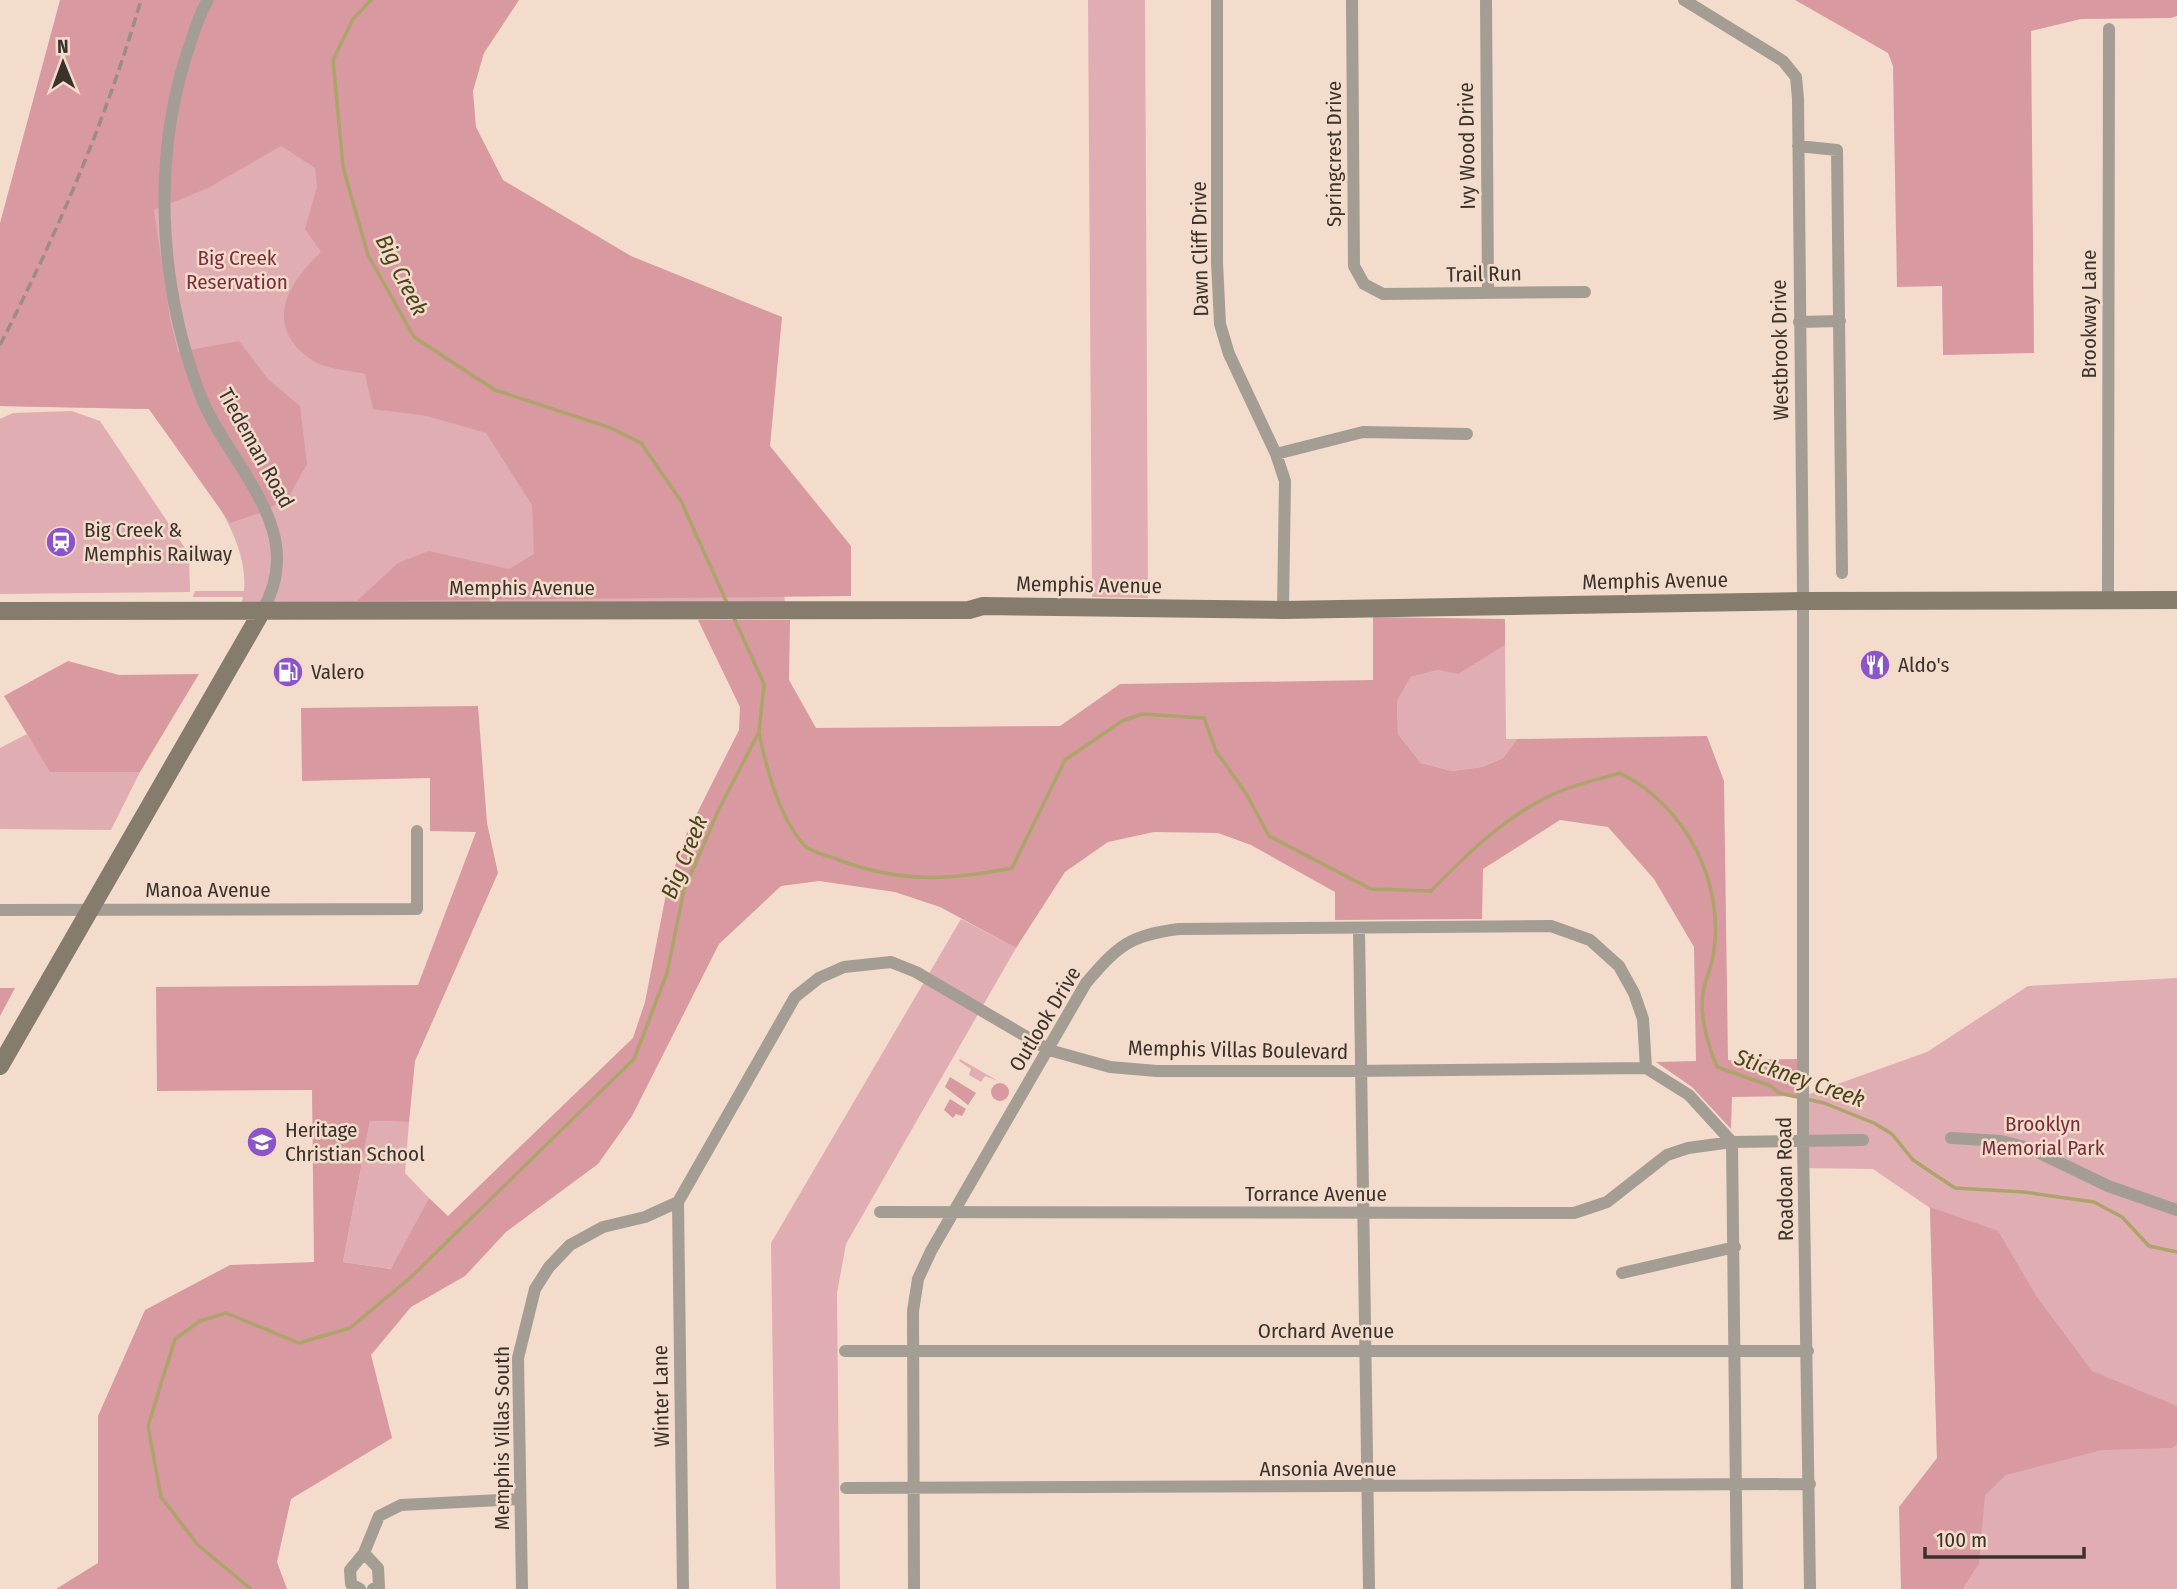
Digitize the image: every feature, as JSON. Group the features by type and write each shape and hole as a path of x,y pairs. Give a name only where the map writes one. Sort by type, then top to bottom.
{"main road":[{"name":"Memphis Avenue","path":"0,611 969,610 983,606 1283,610 1803,601 2177,600"},
{"name":"Tiedeman Road","path":"0,1066 262,611"}],"street":[{"name":"Tiedeman Road","path":"208,0 183,65 170,126 164,187 168,252 178,315 198,390 210,419 260,496 273,525 275,579 272,594 262,611"},
{"name":"Dawn Cliff Drive","path":"1217,0 1217,262 1220,324 1229,355 1276,454 1285,481 1283,610"},
{"name":"Springcrest Drive","path":"1352,0 1353,266 1364,284 1383,294"},
{"name":"Ivy Wood Drive","path":"1486,0 1488,292"},
{"name":"Westbrook Drive","path":"1684,0 1783,61 1796,77 1803,601"},
{"name":"Brookway Lane","path":"2108,600 2109,29"},
{"path":"1798,146 1837,150 1842,573"},
{"name":"Trail Run","path":"1383,294 1585,292"},
{"path":"1799,322 1840,321"},
{"path":"1276,454 1363,432 1467,435"},
{"name":"Roadoan Road","path":"1803,601 1803,1141 1810,1589"},
{"name":"Manoa Avenue","path":"0,910 417,909 416,831"},
{"name":"Outlook Drive","path":"914,1589 911,1349 918,1279 1086,984 1112,952 1144,933 1180,929 1550,926 1590,940 1619,966 1634,992 1643,1019 1646,1068"},
{"path":"1359,929 1369,1589"},
{"name":"Memphis Villas Boulevard","path":"678,1202 795,997 819,978 844,967 891,962 916,972 1049,1050 1110,1067 1361,1071 1646,1068"},
{"path":"1646,1068 1689,1095 1732,1142 1738,1589"},
{"path":"1951,1138 2001,1141 2029,1148 2108,1186 2177,1210"},
{"path":"1732,1142 1863,1140"},
{"name":"Torrance Avenue","path":"880,1212 1574,1213 1607,1202 1667,1155 1689,1148 1732,1142"},
{"name":"Memphis Villas South","path":"522,1589 518,1358 535,1289 549,1267 570,1245 603,1227 645,1217 678,1202"},
{"name":"Winter Lane","path":"678,1202 683,1589"},
{"path":"1622,1273 1735,1247"},
{"name":"Orchard Avenue","path":"845,1351 1808,1351"},
{"name":"Ansonia Avenue","path":"846,1488 1810,1485"},
{"path":"360,1589 351,1584 350,1570 365,1553 379,1516 401,1505 520,1499"},
{"path":"365,1553 378,1568 379,1587 373,1589"}],"green space":[{"name":"Big Creek Reservation","path":"165,0 415,0 383,43 784,581 785,609 240,612 243,597 193,597 195,591 244,591 243,567 237,543 212,495 149,409 0,406"},
{"path":"1088,0 1145,0 1148,598 1092,597"},
{"path":"72,411 100,421 189,554 190,592 0,594 0,419 13,413"},
{"path":"1505,645 1506,739 1517,739 1503,758 1482,767 1452,771 1421,763 1398,734 1397,701 1411,677 1438,670 1458,673"},
{"path":"27,734 51,772 140,772 111,830 0,829 0,748"},
{"path":"961,919 1016,948 846,1244 837,1293 840,1589 776,1589 771,1243"},
{"name":"Brooklyn Memorial Park","path":"2177,978 2177,1589 1963,1589 1979,1564 1938,1494 1930,1208 1873,1169 1804,1168 1804,1096 1927,1052 2028,986"},
{"path":"960,1059 998,1081 985,1076 981,1082 969,1075 971,1069 959,1061"},
{"path":"370,1121 409,1122 405,1173 429,1198 392,1269 343,1262"}],"shaded area":[{"path":"60,0 519,0 484,53 473,91 476,127 503,180 631,256 782,317 770,446 851,546 851,596 357,601 398,563 429,551 509,569 534,554 532,505 486,433 427,416 373,409 365,374 317,363 297,347 284,320 285,306 298,278 321,252 305,229 317,187 315,168 281,146 208,188 154,210 170,319 178,352 239,341 268,379 300,406 307,464 288,498 260,513 230,523 149,409 0,406 0,223"},
{"path":"1795,0 2177,0 2177,16 2171,18 2081,19 2031,31 2034,353 1943,355 1942,286 1897,287 1893,66 1888,53"},
{"path":"1373,617 1505,619 1505,645 1458,674 1438,670 1411,677 1397,701 1398,734 1421,763 1452,771 1482,767 1503,758 1517,739 1707,736 1724,781 1728,1060 1804,1059 1804,1096 1732,1097 1731,1129 1692,1087 1656,1062 1696,1061 1694,947 1654,879 1608,827 1560,820 1483,869 1482,919 1335,920 1335,892 1251,845 1218,833 1154,832 1108,842 1065,872 1016,948 940,907 895,892 819,881 781,886 719,944 632,1116 598,1164 506,1232 465,1276 411,1307 371,1355 392,1438 291,1499 277,1562 287,1589 56,1589 98,1563 98,1416 145,1310 230,1265 314,1262 312,1090 157,1091 156,987 418,985 476,832 430,831 430,778 302,781 301,708 478,706 487,823 498,873 415,1061 409,1122 370,1121 343,1262 391,1269 429,1198 448,1216 633,1038 645,1002 667,889 686,835 739,730 740,707 698,620 790,620 789,680 816,728 1060,726 1120,684 1373,680"},
{"path":"68,661 119,675 199,674 140,772 50,772 4,696"},
{"path":"0,988 15,988 0,1016"},
{"path":"950,1077 976,1093 968,1105 945,1087"},
{"path":"1000,1083 1006,1086 1009,1092 1006,1098 1000,1101 994,1098 991,1092 994,1086"},
{"path":"950,1099 966,1109 962,1116 956,1114 953,1118 944,1110"},
{"path":"1930,1207 1998,1231 2037,1297 2092,1371 2177,1406 2177,1444 2172,1448 2102,1450 2006,1475 1985,1495 1979,1564 1963,1589 1901,1589 1899,1507 1937,1458"}],"waterway":[{"name":"Big Creek","path":"371,0 353,19 333,60 343,167 368,255 414,337 495,390 611,428 641,443 681,501 727,603"},
{"name":"Big Creek","path":"251,1589 198,1545 161,1497 148,1426 175,1339 200,1321 226,1313 299,1343 350,1328 411,1277 634,1059 667,973 684,890 718,811 759,732 764,684 733,616"},
{"name":"Stickney Creek","path":"759,732 781,808 805,846 814,852 857,866 901,876 944,877 1012,868 1065,760 1122,721 1142,714 1204,718 1216,751 1247,795 1269,836 1371,889 1431,891 1476,847 1525,809 1563,790 1620,773 1643,787 1664,805 1682,826 1707,875 1715,929 1713,957 1704,988 1702,1008 1707,1039 1717,1067 1771,1086 1779,1093 1824,1103 1874,1123 1892,1134 1913,1160 1955,1188 2024,1192 2094,1202 2122,1217 2149,1246 2177,1252"}],"railway":[{"path":"0,345 79,176 112,89 141,0"}],"place":[{"name":"Big Creek & Memphis Railway","path":"61,542"},
{"name":"Aldo's","path":"1875,665"},
{"name":"Valero","path":"288,672"},
{"name":"Heritage Christian School","path":"262,1142"}]}
